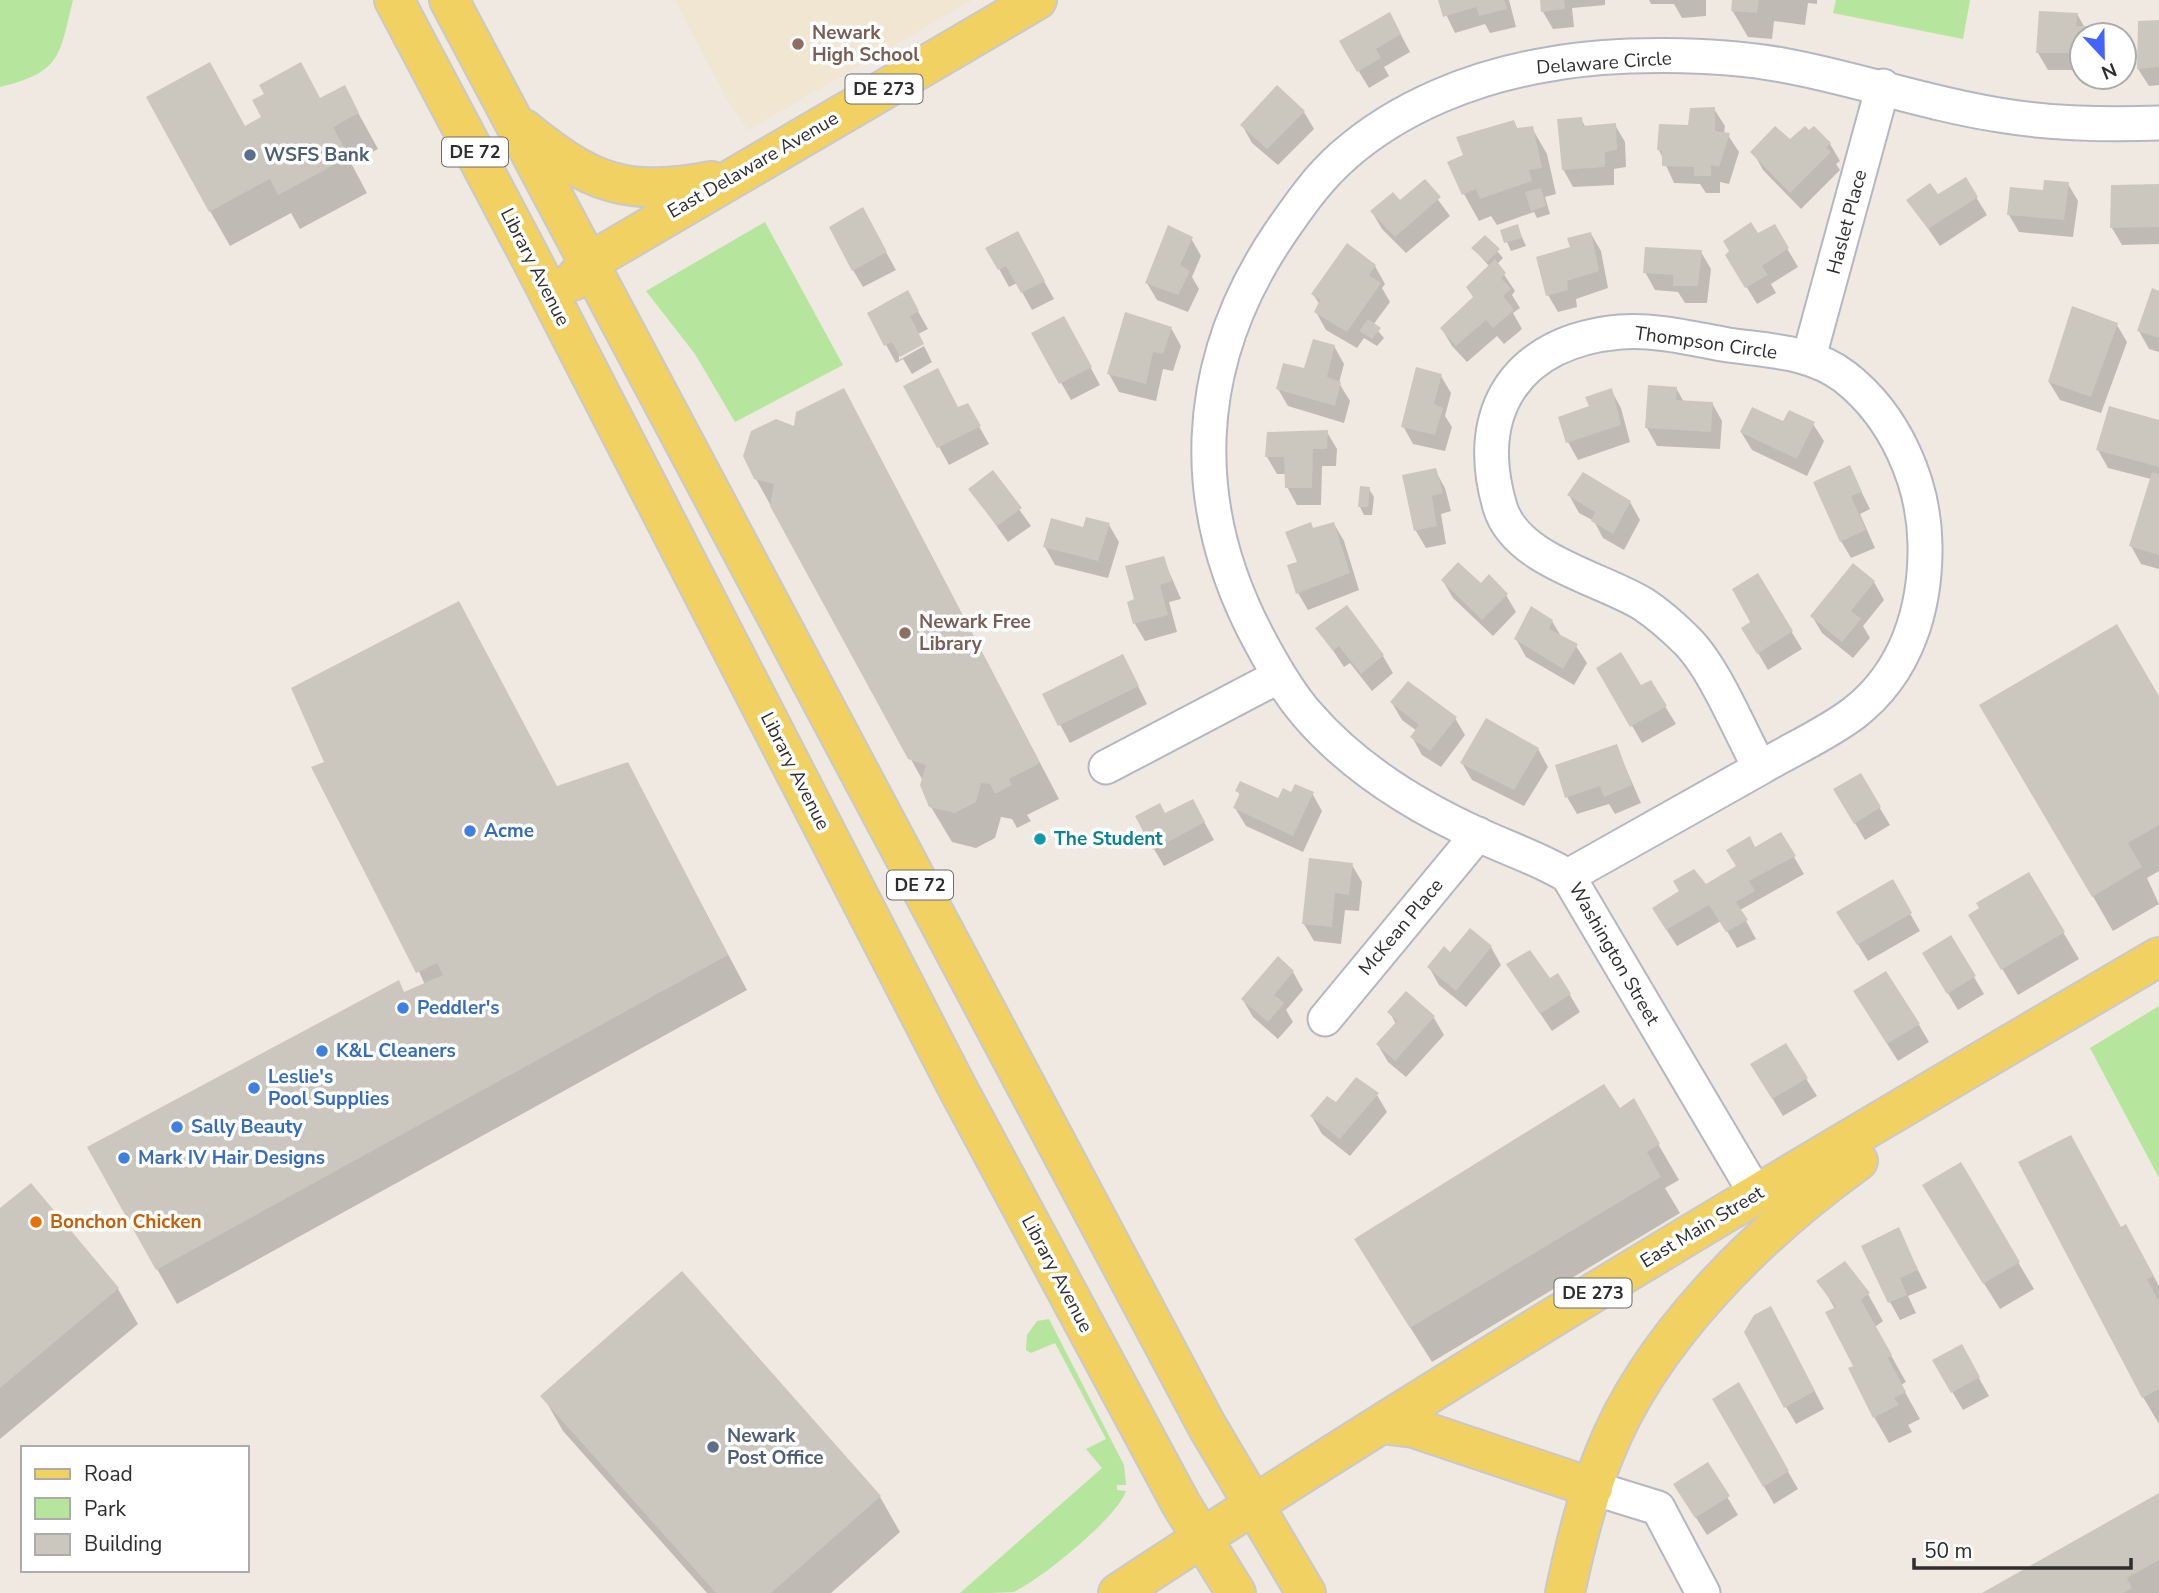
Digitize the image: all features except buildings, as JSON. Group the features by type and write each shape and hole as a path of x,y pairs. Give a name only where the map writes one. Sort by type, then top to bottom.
{"main road":[{"name":"Library Avenue","path":"394,0 957,1087 1201,1539 1236,1593"},
{"name":"DE 72","path":"449,0 1252,1507"},
{"name":"East Delaware Avenue","path":"554,305 588,262 1037,0"},
{"path":"512,119 584,174 607,181 635,187 678,187 731,177"},
{"name":"East Main Street","path":"1252,1507 1381,1424 1756,1194 2159,957"},
{"path":"1565,1593 1580,1525 1605,1453 1634,1396 1694,1312 1783,1219 1816,1190 1899,1131 1939,1087"},
{"path":"1381,1424 1414,1428 1593,1488"},
{"path":"1252,1507 1306,1593"},
{"name":"DE 273","path":"1118,1593 1252,1507"}],"street":[{"name":"Delaware Circle","path":"1279,676 1234,590 1219,537 1208,458 1216,377 1228,330 1247,287 1306,195 1341,158 1391,121 1444,94 1505,73 1556,63 1654,56 1765,63 1883,86 1994,115 2055,123 2159,123"},
{"name":"Haslet Place","path":"1809,357 1883,86"},
{"name":"Thompson Circle","path":"1568,876 1760,768 1853,713 1875,692 1894,668 1911,637 1921,607 1925,577 1922,509 1917,485 1906,456 1887,425 1845,377 1809,357 1640,332 1618,332 1582,339 1532,361 1510,383 1497,416 1493,480 1502,513 1520,538 1553,561 1642,603 1689,642 1706,667 1760,768"},
{"path":"1106,767 1279,676"},
{"name":"Washington Street","path":"1279,676 1304,712 1364,769 1415,801 1478,834 1547,863 1568,876 1756,1194"},
{"name":"McKean Place","path":"1325,1019 1478,834"},
{"path":"1593,1488 1658,1508 1703,1593"}],"shaded area":[{"name":"Newark High School","path":"675,0 972,0 748,130 726,98"}],"green space":[{"path":"0,0 73,0 55,59 36,75 0,87"},
{"path":"1836,0 1970,0 1963,39 1833,13"},
{"path":"765,222 843,365 735,422 695,354 646,291"},
{"path":"2159,1006 2159,1178 2090,1048"},
{"path":"1049,1319 1124,1465 1126,1485 1117,1485 1117,1490 1126,1491 1120,1503 1094,1531 1026,1585 1014,1592 960,1593 1102,1468 1086,1449 1106,1439 1055,1343 1031,1353 1026,1350 1027,1335 1037,1321"}],"place":[{"name":"Newark High School","path":"798,44"},
{"name":"WSFS Bank","path":"250,155"},
{"name":"Newark Free Library","path":"905,633"},
{"name":"Acme","path":"470,831"},
{"name":"The Student","path":"1040,839"},
{"name":"Peddler's","path":"403,1008"},
{"name":"K&L Cleaners","path":"322,1051"},
{"name":"Leslie's Pool Supplies","path":"254,1088"},
{"name":"Sally Beauty","path":"177,1127"},
{"name":"Mark IV Hair Designs","path":"124,1158"},
{"name":"Bonchon Chicken","path":"36,1222"},
{"name":"Newark Post Office","path":"713,1447"}]}
